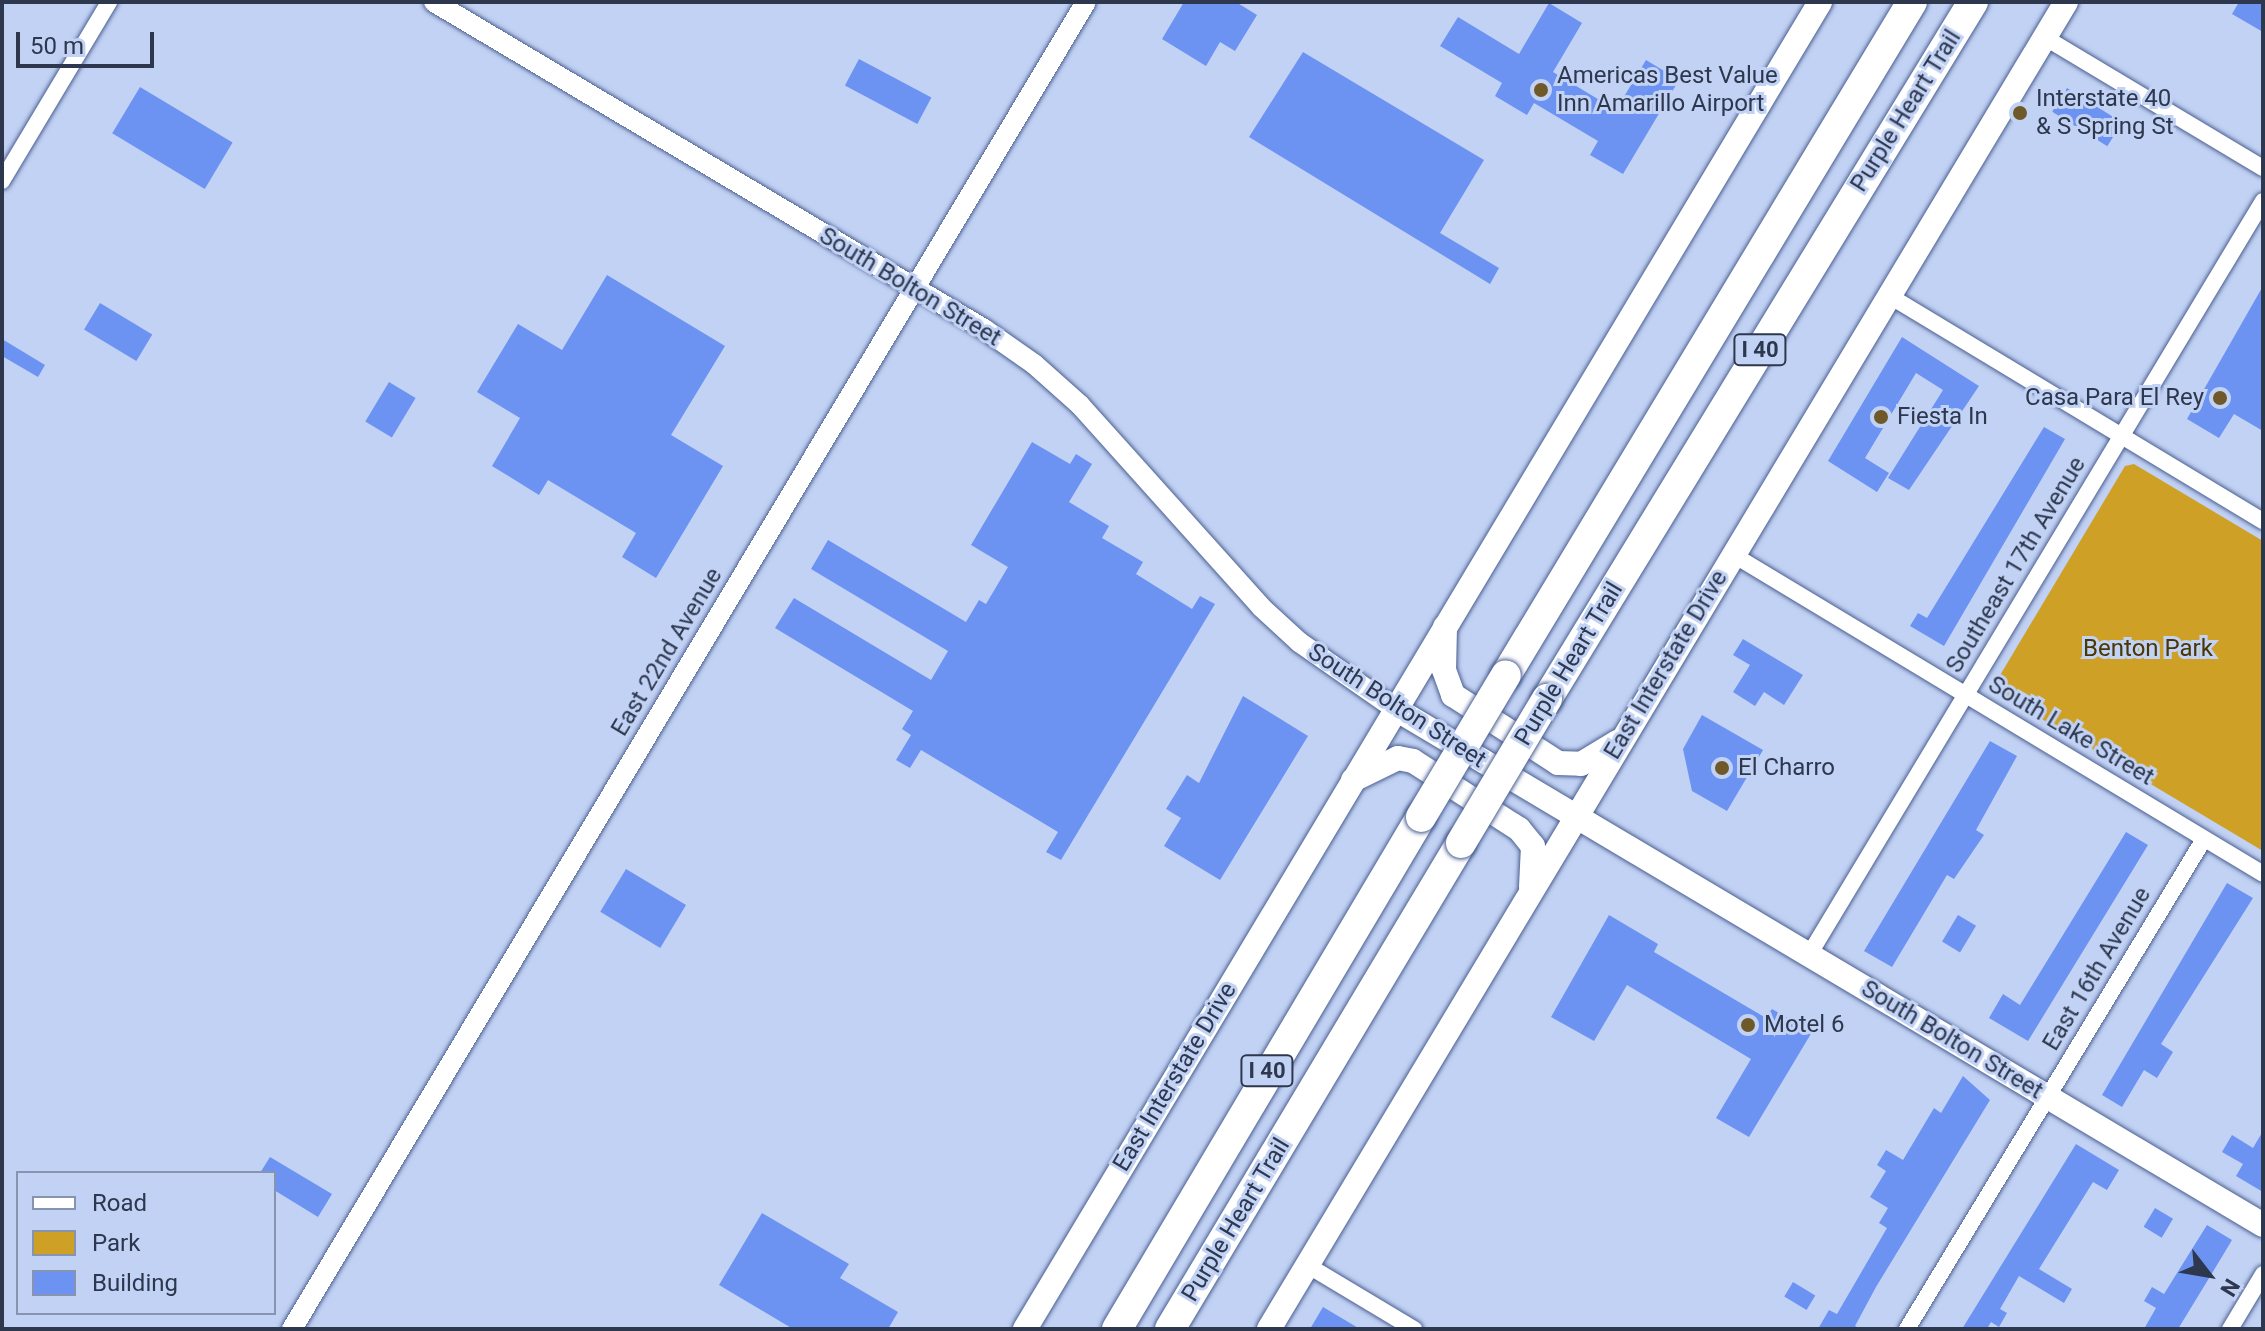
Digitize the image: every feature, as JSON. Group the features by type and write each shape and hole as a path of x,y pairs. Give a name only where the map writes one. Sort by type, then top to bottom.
{"highway":[{"name":"Purple Heart Trail","path":"1117,1329 1506,675 1912,2"},
{"name":"Purple Heart Trail","path":"1170,1329 1547,699 1950,39 1976,2"}],"main road":[{"name":"East Interstate Drive","path":"1025,1329 1394,708 1820,2"},
{"name":"East Interstate Drive","path":"1269,1329 2066,2"},
{"path":"1445,625 1444,670 1453,695 1558,763 1581,764 1622,738"},
{"name":"South Bolton Street","path":"1394,708 2263,1225"},
{"path":"1351,781 1375,766 1413,761 1519,829 1533,846 1531,890"}],"street":[{"path":"2,181 109,2"},
{"name":"South Bolton Street","path":"434,2 1034,364 1080,405 1261,607 1310,651 1394,708"},
{"name":"East 22nd Avenue","path":"292,1329 1086,2"},
{"path":"2044,37 2263,168"},
{"name":"Southeast 17th Avenue","path":"1809,955 2263,201"},
{"path":"1888,295 2263,521"},
{"name":"South Lake Street","path":"1732,554 2263,874"},
{"name":"East 16th Avenue","path":"1907,1329 2204,839"},
{"path":"1307,1265 1414,1329"},
{"path":"2230,1329 2263,1274"}],"green space":[{"name":"Benton Park","path":"2134,464 2263,541 2263,851 1998,693 1996,682 2125,466"}],"building":[{"path":"1184,2 1236,2 1257,15 1235,51 1220,42 1206,66 1162,39"},
{"path":"2239,2 2263,2 2263,32 2232,14"},
{"name":"Americas Best Value Inn Amarillo Airport","path":"1549,3 1582,23 1553,72 1616,110 1646,60 1679,80 1623,174 1590,155 1598,141 1534,103 1527,115 1495,96 1502,83 1440,46 1458,17 1519,54"},
{"path":"1303,52 1484,160 1440,233 1499,268 1490,284 1249,137"},
{"path":"859,59 931,97 917,124 845,85"},
{"path":"140,87 233,143 205,189 112,133"},
{"path":"2067,88 2122,122 2107,146 2052,112"},
{"path":"607,275 725,346 671,435 723,466 656,578 622,557 636,533 548,480 539,495 492,466 520,418 477,392 518,324 562,350"},
{"path":"2263,286 2263,431 2234,414 2219,438 2187,419"},
{"path":"100,303 152,334 136,361 84,330"},
{"path":"1902,337 1979,386 1909,490 1888,478 1943,390 1916,373 1865,458 1889,473 1877,492 1828,461"},
{"path":"2,339 45,365 38,377 2,356"},
{"path":"389,382 416,398 392,437 365,421"},
{"path":"2044,427 2065,439 1944,646 1910,626 1918,613 1927,618"},
{"path":"1032,442 1070,464 1076,454 1092,464 1069,502 1109,526 1102,538 1143,562 1136,574 1192,609 1200,596 1215,604 1061,860 1046,852 1058,832 921,750 910,768 896,760 911,735 902,729 913,711 775,628 794,598 931,680 948,651 811,569 828,540 966,622 979,600 986,604 1008,567 971,545"},
{"path":"1743,639 1803,675 1784,705 1764,692 1755,706 1733,692 1750,665 1733,655"},
{"path":"1243,696 1308,736 1220,880 1164,846 1181,818 1166,809 1187,775 1199,783"},
{"name":"El Charro","path":"1702,715 1763,750 1727,811 1692,791 1683,749"},
{"path":"1990,741 2017,756 1976,830 1984,835 1954,879 1947,875 1892,967 1864,951"},
{"path":"2126,832 2148,845 2028,1041 1989,1018 2003,994 2020,1005"},
{"path":"626,869 686,905 660,948 600,912"},
{"path":"2227,883 2253,898 2161,1044 2173,1052 2157,1078 2144,1070 2122,1107 2102,1095"},
{"name":"Motel 6","path":"1609,915 1658,944 1654,952 1766,1018 1772,1009 1812,1032 1749,1137 1716,1118 1751,1059 1627,985 1594,1041 1551,1017"},
{"path":"1958,915 1976,926 1960,952 1942,942"},
{"path":"1963,1076 1990,1100 1876,1287 1855,1326 1861,1329 1818,1329 1829,1310 1837,1314 1887,1228 1879,1223 1888,1208 1870,1197 1886,1171 1877,1165 1886,1150 1903,1160 1934,1108 1941,1113"},
{"path":"2263,1131 2263,1192 2236,1176 2243,1164 2222,1152 2232,1135 2253,1148"},
{"path":"2076,1144 2119,1170 2107,1190 2093,1182 2039,1269 2072,1289 2064,1303 2019,1276 2000,1309 2007,1313 1999,1327 1991,1322 1987,1329 1962,1329"},
{"path":"270,1157 332,1194 318,1217 276,1191 276,1171 261,1171"},
{"path":"2155,1208 2173,1219 2162,1238 2144,1227"},
{"path":"762,1213 849,1264 840,1278 898,1312 888,1329 793,1329 719,1285"},
{"path":"2207,1225 2232,1240 2214,1270 2178,1329 2144,1329 2156,1308 2144,1301 2152,1287 2164,1294"},
{"path":"1793,1282 1815,1295 1807,1310 1784,1297"},
{"path":"1323,1307 1360,1329 1310,1329"}],"place":[{"name":"Americas Best Value Inn Amarillo Airport","path":"1541,90"},
{"name":"Interstate 40 & S Spring St","path":"2020,113"},
{"name":"Casa Para El Rey","path":"2220,398"},
{"name":"Fiesta In","path":"1881,417"},
{"name":"El Charro","path":"1722,768"},
{"name":"Motel 6","path":"1748,1025"}]}
